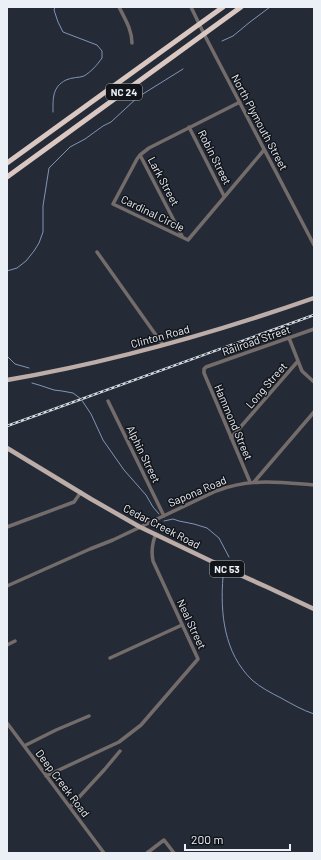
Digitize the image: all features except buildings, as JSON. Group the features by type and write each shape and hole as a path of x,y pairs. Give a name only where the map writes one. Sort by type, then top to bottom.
{"highway":[{"name":"NC 24","path":"7,163 223,7"},
{"name":"NC 24","path":"7,177 241,7"}],"main road":[{"name":"Clinton Road","path":"7,380 96,362 163,345 237,324 314,298"},
{"name":"Cedar Creek Road","path":"7,448 140,527 314,609"}],"street":[{"path":"119,7 132,35 132,42"},
{"name":"North Plymouth Street","path":"191,7 314,245"},
{"name":"Cardinal Circle","path":"240,102 149,148 140,155 113,204 188,240 264,150"},
{"name":"Robin Street","path":"189,127 224,196"},
{"name":"Lark Street","path":"140,155 183,237"},
{"path":"97,252 163,345"},
{"name":"Railroad Street","path":"204,369 314,329"},
{"path":"289,338 302,371 314,382"},
{"name":"Long Street","path":"231,438 298,361"},
{"name":"Hammond Street","path":"204,369 204,373 231,438 252,482"},
{"name":"Alphin Street","path":"108,400 164,516"},
{"path":"252,482 314,412"},
{"name":"Sapona Road","path":"7,586 140,527 216,491 252,482 274,481 314,485"},
{"path":"7,527 74,502 81,492"},
{"name":"Neal Street","path":"46,776 119,742 141,725 198,659 153,561 153,540 156,534"},
{"path":"110,658 182,625"},
{"path":"7,645 15,641"},
{"path":"24,746 89,716"},
{"name":"Deep Creek Road","path":"7,723 104,853"},
{"path":"70,808 120,751"},
{"path":"147,853 164,840 174,853"}],"waterway":[{"path":"53,112 54,94 58,86 68,79 84,76 94,68 102,58 102,51 97,45 63,32 54,10 55,7"},
{"path":"222,41 233,36 270,7"},
{"path":"7,271 17,268 26,261 39,243 43,232 43,206 49,168 70,147 111,122 138,97 183,69"},
{"path":"7,356 15,364 29,368"},
{"path":"32,383 54,390 73,393 81,399 91,414 103,440 124,470 146,495 159,514"},
{"path":"164,521 173,519 207,528 219,538 229,557"},
{"path":"223,577 223,618 235,658 252,680 297,707 314,714"}],"railway":[{"path":"7,426 314,315"}]}
